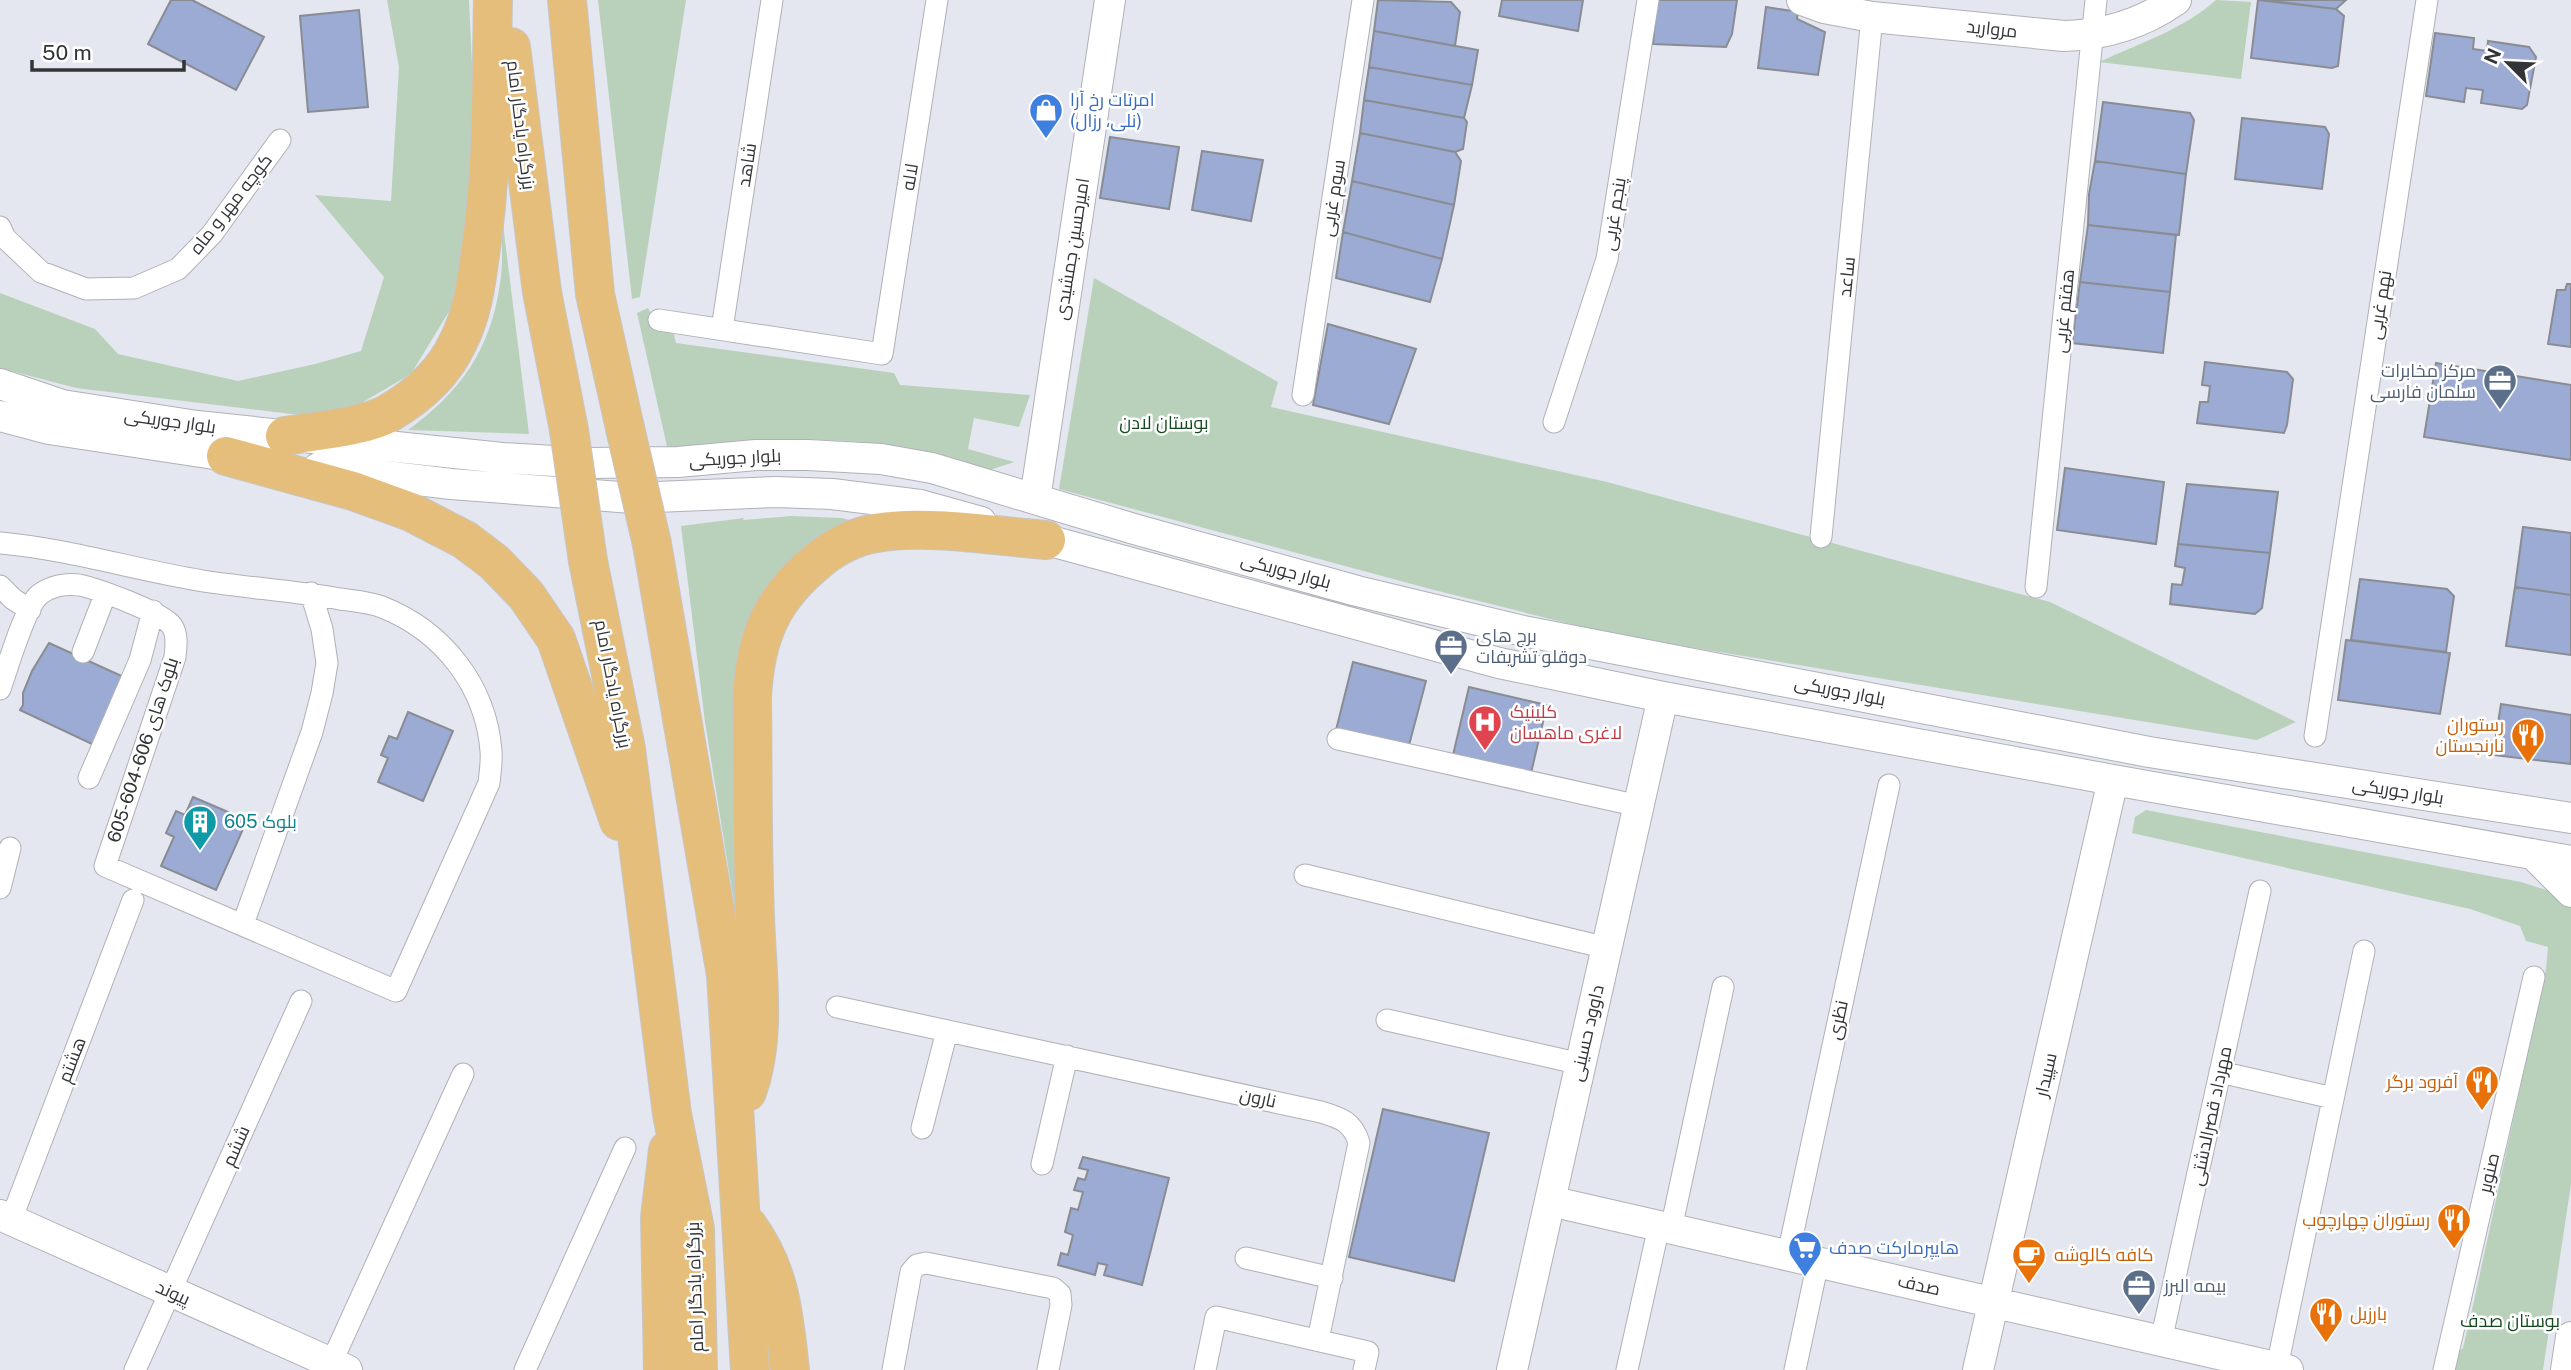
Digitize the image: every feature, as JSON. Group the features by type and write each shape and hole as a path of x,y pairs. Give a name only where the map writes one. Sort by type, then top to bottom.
{"highway":[{"path":"285,436 351,425 386,415 420,393 440,371 458,343 474,301 488,205 493,0"},
{"name":"بزرگراه یادگار امام","path":"506,0 542,292 569,430 588,561 626,749 672,1114 695,1229 698,1370"},
{"path":"566,0 595,294 652,544 726,975 751,1370"},
{"path":"226,456 353,491 411,512 465,540 494,562 526,595 556,639 642,889"},
{"path":"736,1124 755,1070 760,998 755,917 752,698 754,667 766,623 778,600 792,583 827,553 874,533 908,529 1045,540"},
{"path":"663,1370 660,1217 672,1114"},
{"path":"742,1218 761,1244 781,1296 790,1370"}],"main road":[{"name":"امیرحسین جمشیدی","path":"1035,499 1110,0"},
{"name":"مروارید","path":"1802,0 1824,8 1872,17 2033,34 2092,35 2122,28 2176,0"},
{"name":"بلوار جوریکی","path":"0,384 62,405 197,426 502,458 588,463 678,462 756,455 881,459 932,468 1357,591 1523,631 2149,752 2561,815"},
{"name":"بلوار جوریکی","path":"0,415 49,429 226,456 451,484 632,498 776,492 832,494 920,505 1499,663 1663,697 2571,861"},
{"path":"1499,663 1523,631"},
{"name":"داوود حسینی","path":"1512,1370 1663,697"},
{"name":"سپیدار","path":"1978,1370 2113,780"},
{"path":"2533,854 2571,892"},
{"name":"صدف","path":"1550,1201 2283,1369"},
{"name":"پیوند","path":"6,1218 336,1368"},
{"path":"2566,1370 2571,1337"}],"street":[{"name":"شاهد","path":"722,329 772,0"},
{"name":"لاله","path":"722,329 882,354 937,0"},
{"name":"سوم غربی","path":"1303,396 1363,0"},
{"name":"پنجم غربی","path":"1554,422 1607,259 1648,0"},
{"name":"هفتم غربی","path":"2036,587 2096,0"},
{"name":"نهم غربی","path":"2315,736 2427,0"},
{"name":"ساعد","path":"1821,537 1872,17"},
{"name":"کوچه مهر و ماه","path":"0,227 5,238 41,272 86,289 134,288 178,269 187,260 212,234 280,140"},
{"path":"659,320 722,329"},
{"path":"0,543 58,551 201,580 311,593 380,606 414,623 456,660 475,690 487,722 492,754 489,783 396,991 243,924 312,732 322,693 327,663 322,629 311,593"},
{"name":"بلوک های 606-604-605","path":"30,610 38,595 59,585 80,585 153,611 172,625 176,639 175,657 105,866 243,924"},
{"path":"0,586 30,610 0,689"},
{"path":"83,652 104,594"},
{"path":"89,778 140,660 153,611"},
{"path":"1338,739 1639,806"},
{"name":"نظری","path":"1788,1255 1889,785"},
{"path":"0,888 10,848"},
{"path":"1305,875 1606,948"},
{"name":"مهرداد قصرالدشتی","path":"2161,1341 2260,891"},
{"name":"هشتم","path":"6,1218 133,900"},
{"path":"2283,1369 2333,1098 2364,951"},
{"name":"صنوبر","path":"2444,1370 2534,977"},
{"path":"1627,1370 1723,988"},
{"name":"ششم","path":"135,1370 301,1001"},
{"name":"نارون","path":"837,1007 1321,1112 1350,1124 1359,1143 1318,1340"},
{"path":"1387,1020 1581,1064"},
{"path":"922,1128 947,1031"},
{"path":"1042,1164 1067,1056"},
{"path":"2220,1072 2333,1098"},
{"path":"336,1368 463,1074"},
{"path":"524,1370 625,1148"},
{"path":"1246,1258 1332,1278"},
{"path":"1796,1370 1818,1262"},
{"path":"893,1370 911,1272 917,1265 926,1263 1053,1288 1060,1294 1061,1305 1048,1370"},
{"path":"1205,1370 1216,1317 1318,1340 1366,1361"}],"green space":[{"path":"387,0 469,0 477,173 459,295 411,374 334,419 76,388 0,368 0,293 95,329 118,354 238,381 361,351 384,277 315,195 391,201 399,67"},
{"path":"598,0 686,0 640,297 632,299"},
{"path":"2216,0 2251,2 2241,79 2099,62 2175,28"},
{"path":"501,208 529,434 408,430 458,384 470,368 489,330 501,275"},
{"name":"بوستان لادن","path":"1094,278 1278,382 1271,407 1607,482 2050,602 2296,722 2257,740 1615,635 1434,590 1059,489"},
{"path":"648,308 657,325 672,327 676,343 894,373 900,385 1030,395 1019,427 974,418 968,449 1014,462 990,470 952,458 888,445 803,439 668,451 637,313"},
{"path":"791,516 842,518 853,521 773,593 748,991 705,722 681,526 744,518 743,520"},
{"name":"بوستان صدف","path":"2146,810 2521,882 2559,894 2571,906 2571,1184 2543,1370 2450,1370 2453,1356 2463,1348 2474,1301 2546,969 2548,947 2526,941 2520,926 2470,909 2132,833 2135,817"}],"building":[{"path":"171,0 192,0 264,37 236,90 148,44"},
{"path":"1378,0 1451,2 1460,12 1455,46 1374,31"},
{"path":"1502,0 1583,0 1578,31 1499,16"},
{"path":"1657,0 1737,0 1732,34 1726,47 1653,44"},
{"path":"2258,0 2336,9 2344,16 2338,66 2332,68 2251,58"},
{"path":"2264,0 2346,0 2336,9"},
{"path":"1766,7 1798,12 1797,19 1825,32 1818,75 1758,68"},
{"path":"359,10 368,107 308,112 300,16"},
{"path":"1374,31 1478,50 1472,85 1369,67"},
{"path":"2435,33 2474,38 2473,49 2487,51 2488,41 2529,47 2536,57 2527,105 2522,109 2481,103 2483,90 2466,88 2464,102 2426,96"},
{"path":"1369,67 1472,85 1464,118 1364,100"},
{"path":"1364,100 1464,118 1467,122 1463,149 1455,152 1360,133"},
{"path":"2103,102 2190,113 2194,120 2186,174 2095,161"},
{"path":"2242,118 2325,127 2329,134 2322,189 2235,179"},
{"path":"1360,133 1455,152 1461,161 1454,205 1352,181"},
{"path":"1110,137 1179,147 1169,209 1100,198"},
{"path":"1202,151 1263,160 1251,221 1192,210"},
{"path":"2095,161 2186,174 2179,235 2088,225 2089,194"},
{"path":"1352,181 1454,205 1442,259 1343,232"},
{"path":"2088,225 2176,235 2170,292 2080,282"},
{"path":"1343,232 1442,259 1430,302 1336,278"},
{"path":"2080,282 2170,292 2163,353 2072,343"},
{"path":"2567,284 2571,284 2571,347 2548,344 2557,290 2565,290"},
{"path":"1328,324 1416,349 1389,424 1313,405"},
{"path":"2205,362 2287,372 2293,379 2284,433 2197,423 2200,402 2208,402 2210,386 2202,385"},
{"name":"مرکز مخابرات سلمان فارسی","path":"2436,363 2571,385 2571,460 2424,437"},
{"path":"2065,468 2164,482 2156,544 2057,530"},
{"path":"2187,484 2278,492 2270,553 2178,544"},
{"path":"2523,527 2571,533 2571,595 2515,587"},
{"path":"2178,544 2270,553 2262,608 2255,614 2170,604 2172,584 2182,585 2185,568 2175,566"},
{"path":"2360,579 2447,589 2454,596 2446,652 2351,640"},
{"path":"2515,587 2571,595 2571,655 2506,646"},
{"path":"2346,640 2450,653 2440,714 2338,700"},
{"path":"49,643 126,678 96,746 20,710 23,693 32,671"},
{"path":"1353,662 1426,681 1408,749 1336,730"},
{"path":"1469,687 1547,705 1531,773 1453,755"},
{"path":"2501,704 2571,715 2571,764 2493,755"},
{"path":"408,712 453,731 423,801 378,782 388,758 381,755 389,736 397,739"},
{"name":"بلوک 605","path":"193,797 247,820 216,890 161,866 174,837 166,833 176,811 185,815"},
{"path":"1383,1109 1489,1133 1454,1281 1349,1257"},
{"path":"1083,1157 1169,1178 1142,1285 1104,1275 1107,1265 1098,1263 1095,1275 1058,1265 1061,1253 1068,1255 1073,1235 1065,1232 1071,1208 1078,1210 1083,1192 1074,1190 1078,1178 1085,1180 1088,1170 1079,1168"}],"place":[{"name":"امرتات رخ آرا (نلی، رزال)","path":"1046,140"},
{"name":"مرکز مخابرات سلمان فارسی","path":"2500,411"},
{"name":"برج های دوقلو تشریفات","path":"1451,676"},
{"name":"کلینیک لاغری ماهسان","path":"1485,752"},
{"name":"رستوران نارنجستان","path":"2528,765"},
{"name":"بلوک 605","path":"200,852"},
{"name":"آفرود برگر","path":"2482,1112"},
{"name":"رستوران چهارچوب","path":"2454,1250"},
{"name":"هایپرمارکت صدف","path":"1805,1278"},
{"name":"کافه کالوشه","path":"2029,1285"},
{"name":"بیمه البرز","path":"2139,1316"},
{"name":"بارزیل","path":"2326,1344"}]}
